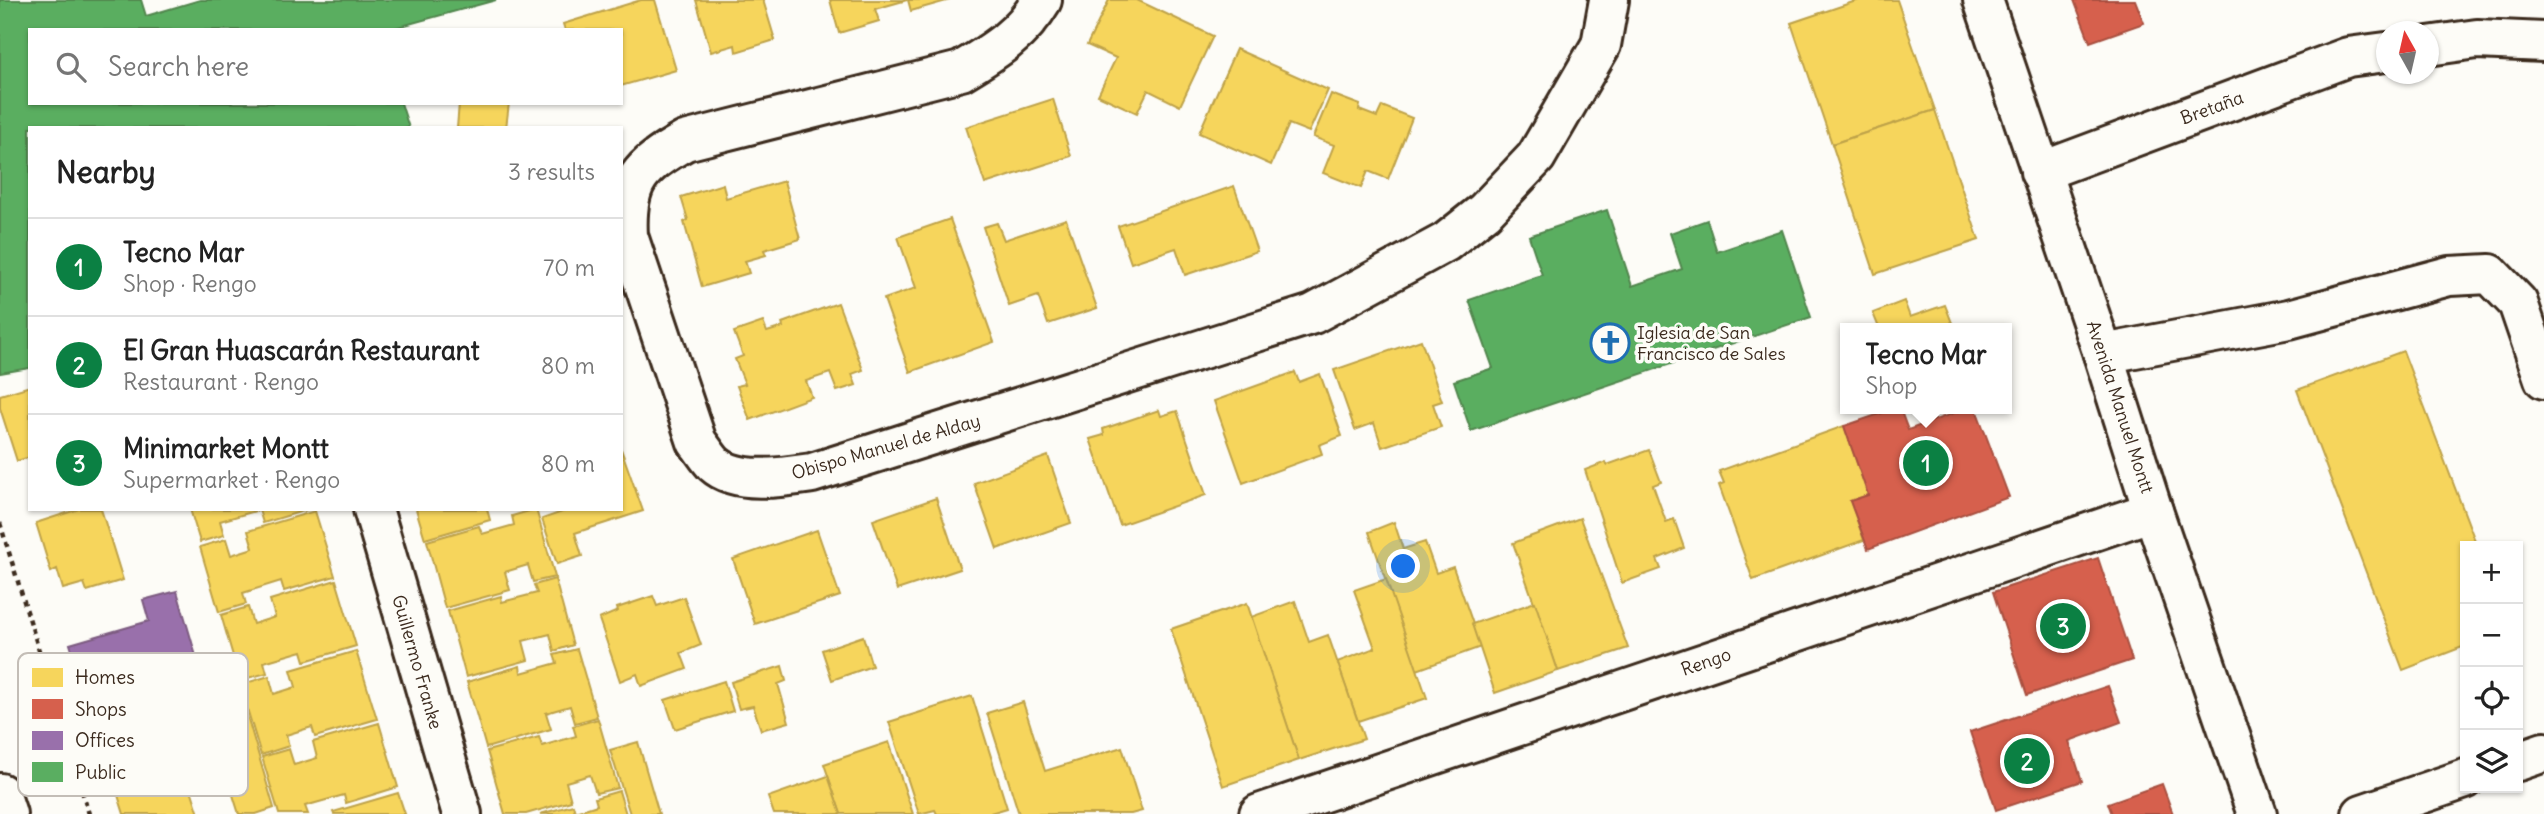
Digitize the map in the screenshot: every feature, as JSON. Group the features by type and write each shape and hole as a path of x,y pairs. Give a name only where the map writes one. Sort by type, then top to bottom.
{"street":[{"name":"Obispo Manuel de Alday","path":"1042,0 1029,22 993,52 961,71 685,141 652,160 634,182 626,209 628,236 697,442 716,466 743,476 774,479 812,473 1313,314 1446,242 1485,211 1536,157 1601,45 1609,0"},
{"name":"Avenida Manuel Montt","path":"1983,0 2257,814"},
{"path":"2439,44 2477,39 2544,42"},
{"name":"Bretaña","path":"2040,172 2348,57 2376,53"},
{"path":"2103,354 2289,319 2449,276 2490,274 2518,303 2544,379"},
{"name":"Guillermo Franke","path":"374,511 462,814"},
{"name":"Rengo","path":"1259,814 2153,511"},
{"path":"2523,759 2544,752"},
{"path":"2362,814 2460,781"},
{"path":"0,793 7,814"}],"path":[{"path":"0,523 40,653"},
{"path":"83,796 89,814"}],"building: Homes":[{"path":"641,0 655,0 676,70 623,85 623,28 564,28 563,24"},
{"path":"696,0 763,0 775,40 736,52 735,45 711,52"},
{"path":"830,0 907,0 875,9 879,21 839,33"},
{"path":"908,0 950,0 911,11"},
{"path":"1109,0 1137,0 1213,36 1180,106 1148,90 1137,113 1098,95 1116,58 1087,45"},
{"path":"1859,0 1897,0 1935,110 1832,144 1791,23"},
{"path":"1236,49 1328,90 1309,132 1289,124 1271,165 1199,133"},
{"path":"1331,94 1360,105 1359,110 1377,117 1382,106 1412,118 1388,179 1368,171 1361,188 1323,173 1334,145 1313,137"},
{"path":"1053,99 1071,156 985,184 966,127"},
{"path":"459,105 509,105 506,126 457,126"},
{"path":"1935,110 1979,240 1875,274 1832,144"},
{"path":"784,181 800,239 764,250 766,255 745,261 749,273 702,287 684,222 688,220 681,197 723,184 726,198"},
{"path":"1234,186 1257,251 1185,275 1176,248 1131,263 1118,226"},
{"path":"950,219 994,342 910,372 884,299 916,288 898,237"},
{"path":"1066,219 1097,308 1048,324 1038,296 1009,306 983,227 997,223 1004,240"},
{"path":"1904,301 1910,317 1945,305 1952,323 1877,323 1873,313"},
{"path":"838,303 863,370 852,374 856,385 837,391 830,373 806,381 812,397 750,420 737,386 745,384 735,359 743,356 734,332 763,322 767,332 783,327 782,323"},
{"path":"1421,340 1442,401 1433,404 1441,427 1382,447 1374,423 1355,430 1334,370"},
{"path":"2403,351 2475,541 2460,541 2460,648 2403,670 2297,390"},
{"path":"1295,372 1299,382 1320,374 1342,436 1319,445 1322,454 1243,483 1214,401"},
{"path":"28,387 28,458 17,461 0,408 0,395"},
{"path":"1159,410 1161,416 1177,411 1206,495 1120,525 1090,439 1104,435 1103,429"},
{"path":"1844,426 1868,495 1850,501 1864,540 1753,580 1719,485 1724,483 1719,471"},
{"path":"1649,450 1661,482 1653,485 1666,522 1674,519 1684,548 1657,559 1661,569 1622,583 1585,470"},
{"path":"623,455 643,511 575,533 582,556 557,564 542,519 565,511 623,511"},
{"path":"1048,456 1071,523 997,549 974,483"},
{"path":"936,498 960,569 897,590 873,520"},
{"path":"73,511 102,511 123,580 87,591 84,583 63,589 57,569 51,572 36,523"},
{"path":"191,511 255,511 220,521 224,535 200,542"},
{"path":"259,511 303,511 263,523"},
{"path":"315,511 335,576 284,591 281,581 243,593 246,604 219,612 200,547 226,539 231,555 253,548 248,531"},
{"path":"417,511 488,511 490,520 425,539"},
{"path":"537,511 555,577 533,582 528,565 505,572 510,590 445,608 427,541 479,526 482,534 514,525 512,516"},
{"path":"1580,518 1628,648 1558,671 1513,543"},
{"path":"1394,522 1403,549 1425,542 1436,573 1453,567 1481,647 1417,670 1369,532"},
{"path":"817,530 840,596 755,624 733,559"},
{"path":"555,579 573,645 554,651 550,634 523,641 528,660 466,677 448,611 501,596 502,602 537,593 534,585"},
{"path":"1386,579 1427,698 1358,721 1337,662 1375,648 1354,590"},
{"path":"336,580 356,646 305,661 302,651 264,662 267,673 248,678 248,653 232,653 221,615 248,607 253,624 275,617 270,600"},
{"path":"653,596 657,606 684,597 701,645 681,653 687,669 641,686 637,674 620,681 599,619 618,611 617,608"},
{"path":"1295,601 1309,642 1328,635 1364,739 1299,760 1251,617"},
{"path":"1535,602 1558,671 1495,693 1472,624"},
{"path":"1247,603 1299,760 1223,786 1171,629"},
{"path":"863,636 872,666 832,680 822,650"},
{"path":"577,649 597,717 575,723 570,706 546,713 551,729 486,748 467,682 520,666 521,673 557,663 554,655"},
{"path":"356,651 377,719 315,737 312,727 286,735 289,746 261,755 248,712 248,683 269,676 274,694 296,687 291,670"},
{"path":"782,666 786,681 778,684 789,722 761,730 753,706 739,709 731,682"},
{"path":"724,681 733,711 675,729 665,700"},
{"path":"972,696 1007,808 987,814 937,814 935,810 919,814 889,722"},
{"path":"1023,702 1045,771 1122,747 1142,811 1131,814 1019,814 987,713"},
{"path":"248,719 274,808 256,814 239,814 233,796 248,796"},
{"path":"598,719 618,788 596,793 590,775 566,782 571,801 526,814 505,814 487,751 539,737 542,746 576,736 573,726"},
{"path":"379,723 398,787 346,803 344,795 305,806 308,814 279,814 262,757 289,749 294,765 317,758 313,742"},
{"path":"638,742 659,814 630,814 610,750"},
{"path":"889,742 913,814 841,814 824,764"},
{"path":"828,776 841,814 774,814 768,797"},
{"path":"619,791 626,814 540,814 573,805 575,812 597,805 595,798"},
{"path":"398,793 405,814 333,812"},
{"path":"118,796 193,796 199,814 124,814"}],"building: Shops":[{"path":"2074,0 2135,0 2144,23 2090,42"},
{"path":"1879,414 1902,414 1908,430 1951,414 1978,414 2009,497 1868,549 1850,501 1868,495 1844,426"},
{"path":"2098,558 2132,660 2027,695 1993,592"},
{"path":"2108,686 2121,722 2069,741 2082,781 1996,810 1970,732"},
{"path":"2162,784 2173,814 2112,814 2108,803"}],"building: Offices":[{"path":"177,591 195,653 73,653 70,644 149,621 143,600"}],"building: Public":[{"path":"0,0 141,0 146,16 200,0 496,0 394,28 28,28 28,105 402,105 408,126 28,126 28,368 0,373"},
{"name":"Iglesia de San Francisco de Sales","path":"1607,210 1632,286 1682,269 1670,233 1707,220 1717,252 1782,230 1811,317 1471,431 1454,381 1493,368 1469,300 1542,275 1529,236"}],"place":[{"name":"Iglesia de San Francisco de Sales","path":"1610,343"},
{"name":"Tecno Mar","path":"1926,463"},
{"name":"Minimarket Montt","path":"2063,626"},
{"name":"El Gran Huascarán Restaurant","path":"2027,761"}]}
